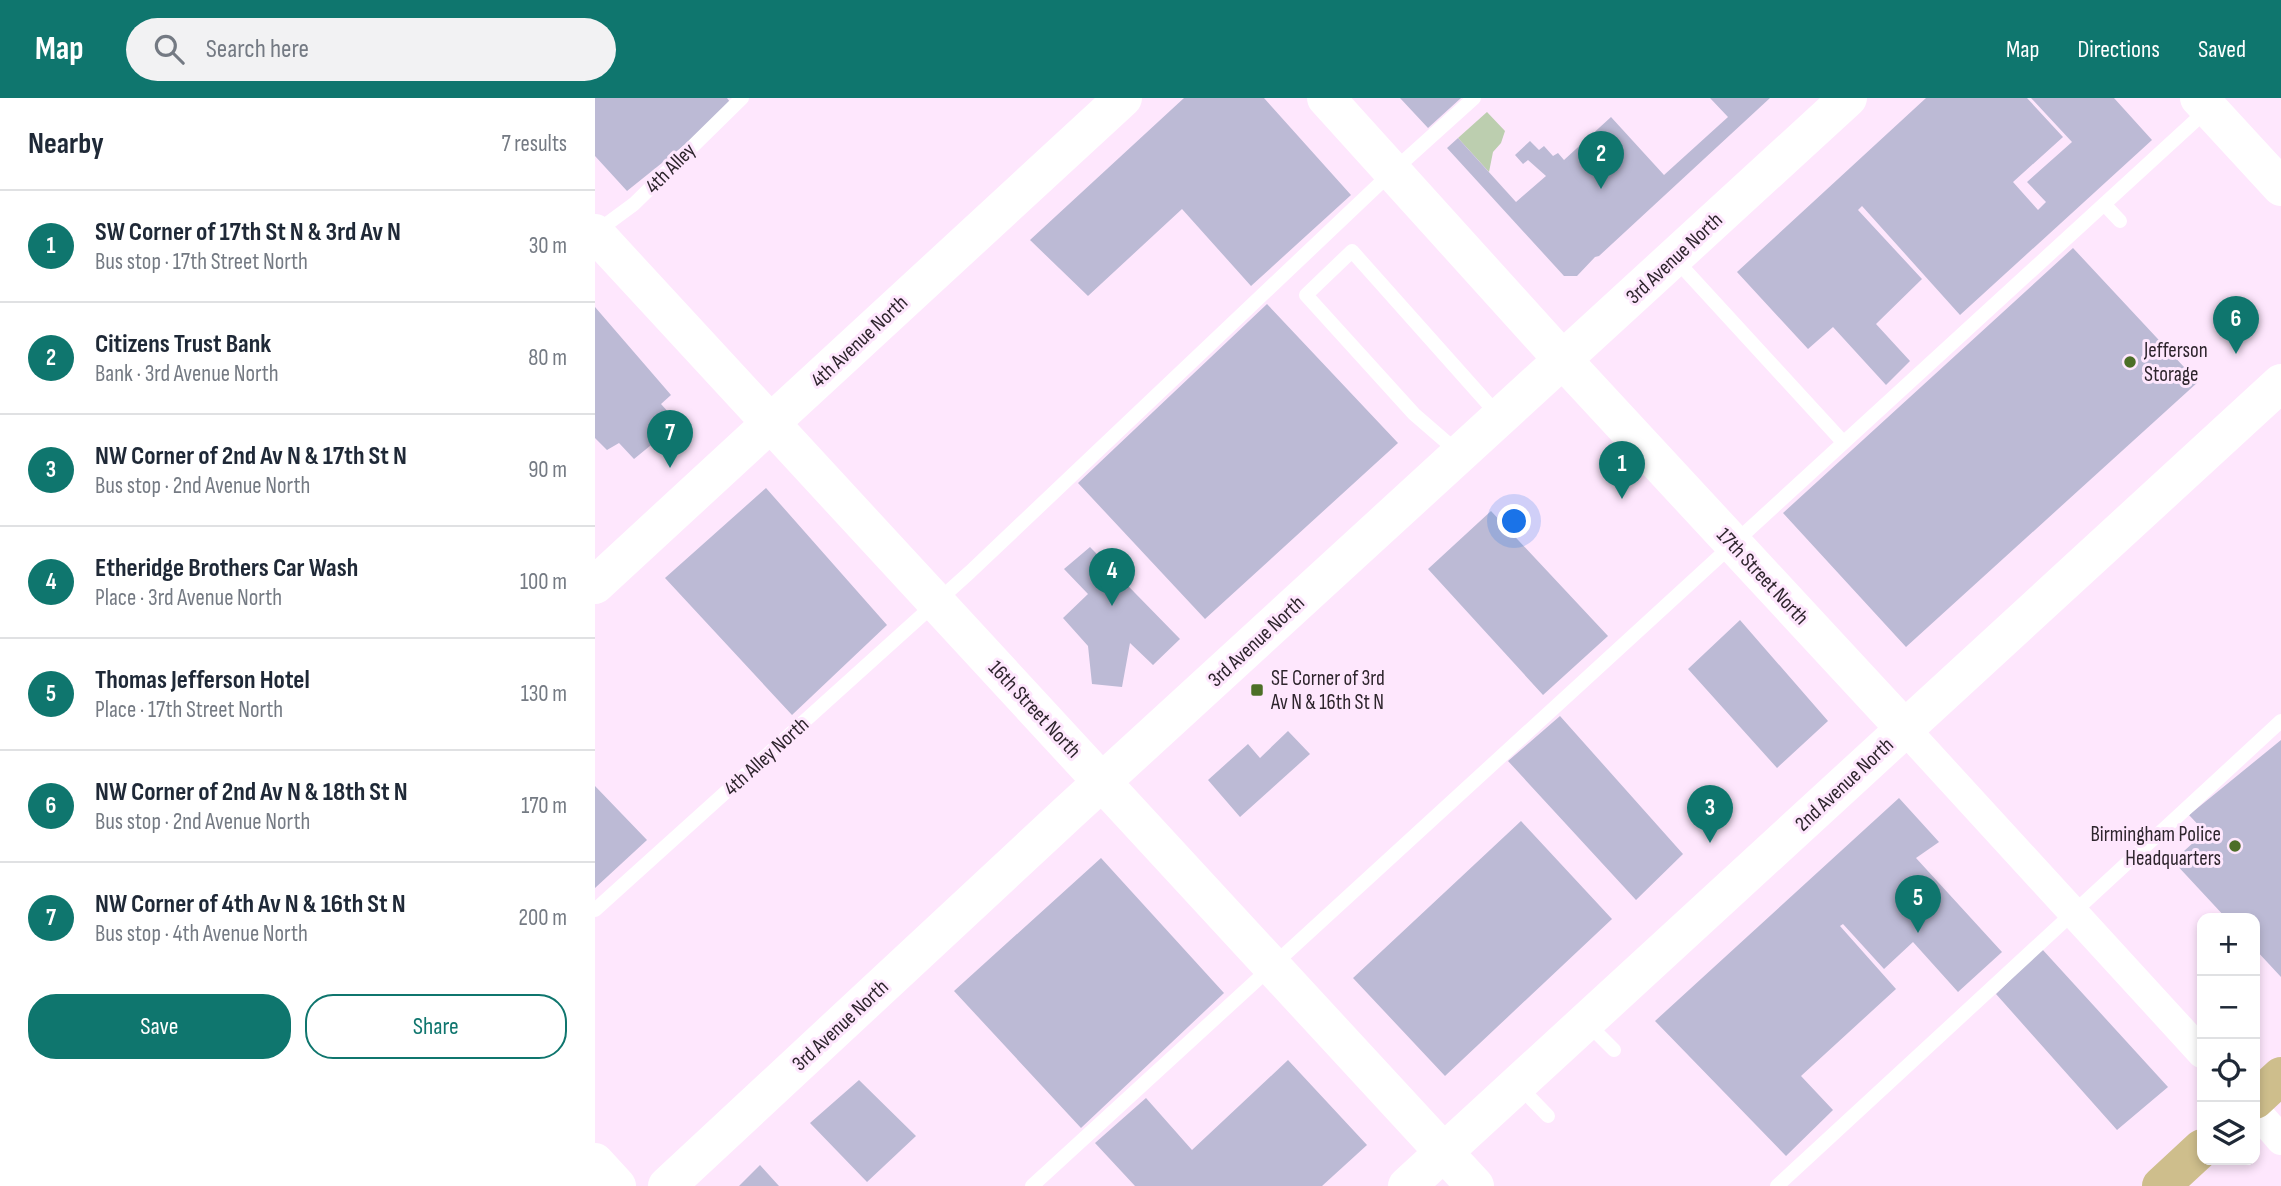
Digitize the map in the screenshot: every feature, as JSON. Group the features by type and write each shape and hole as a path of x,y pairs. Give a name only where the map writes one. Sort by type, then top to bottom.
{"main road":[{"path":"2260,1095 2281,1076"},
{"path":"2161,1186 2197,1153"}],"street":[{"name":"4th Avenue North","path":"595,585 1123,98"},
{"name":"17th Street North","path":"1326,98 1563,360 2197,1048"},
{"name":"3rd Avenue North","path":"667,1186 1848,98"},
{"path":"2204,103 2281,187"},
{"name":"16th Street North","path":"595,233 1475,1186"},
{"name":"2nd Avenue North","path":"1407,1186 2281,383"},
{"path":"2260,1116 2281,1140"},
{"path":"595,1162 617,1186"}],"lane":[{"name":"4th Alley","path":"595,233 634,204 742,98"},
{"name":"4th Alley North","path":"595,910 936,602 1393,171 1474,98"},
{"path":"1031,1186 2104,204 2204,103"},
{"path":"2104,204 2120,221"},
{"path":"1461,454 1414,414 1306,295 1352,251 1500,417"},
{"path":"1674,258 1843,442"},
{"path":"1777,1186 2281,722"},
{"path":"1586,1022 1614,1050"},
{"path":"1517,1084 1548,1116"}],"green space":[{"path":"1487,112 1505,131 1501,143 1493,152 1489,172 1458,138"}],"building":[{"path":"595,98 727,98 733,106 627,191 595,156"},
{"path":"1184,98 1264,98 1351,195 1251,286 1182,209 1088,296 1030,240"},
{"path":"1400,98 1461,98 1428,128"},
{"path":"1710,98 1770,98 1577,276 1564,276 1447,148 1458,138 1516,202 1546,176 1528,160 1523,164 1515,155 1530,141 1539,150 1544,146 1553,156 1558,153 1564,160 1611,117 1664,175 1728,117"},
{"path":"1926,98 2027,98 2063,137 2013,182 2038,210 2046,202 2027,182 2072,142 2031,98 2114,98 2152,140 1960,315 1862,206 1858,210 1922,279 1876,324 1910,361 1886,385 1833,327 1808,349 1737,272"},
{"path":"2073,248 2198,382 1906,647 1783,513"},
{"path":"1267,304 1398,443 1205,619 1078,483"},
{"path":"595,307 671,395 661,404 678,423 634,459 619,443 607,450 595,438"},
{"path":"766,488 887,625 792,715 665,578"},
{"path":"1491,511 1608,636 1543,695 1428,569"},
{"path":"1090,547 1180,639 1153,665 1130,643 1122,687 1092,684 1088,646 1063,618 1088,594 1064,569"},
{"path":"1740,620 1828,721 1777,768 1688,669"},
{"path":"1560,716 1683,854 1636,900 1508,761"},
{"path":"1288,731 1310,754 1240,817 1208,780 1248,744 1260,758"},
{"name":"Birmingham Police Headquarters","path":"2281,740 2281,977 2260,954 2260,913 2221,913 2173,861 2205,832 2189,815"},
{"path":"595,786 647,840 595,888"},
{"path":"1899,798 1939,842 1916,858 2002,952 1958,992 1913,942 1884,969 1843,924 1840,926 1896,989 1801,1076 1833,1110 1786,1156 1655,1021"},
{"path":"1521,821 1612,919 1445,1076 1353,978"},
{"path":"1101,858 1224,993 1081,1128 954,991"},
{"path":"2042,949 2168,1087 2117,1130 1996,994"},
{"path":"1288,1060 1367,1145 1322,1186 1135,1186 1095,1143 1146,1098 1192,1150"},
{"path":"859,1080 916,1136 867,1182 810,1123"},
{"path":"760,1165 779,1186 739,1186"}],"place":[{"name":"Citizens Trust Bank","path":"1601,189"},
{"name":"NW Corner of 2nd Av N & 18th St N","path":"2236,354"},
{"name":"Jefferson Storage","path":"2130,362"},
{"name":"NW Corner of 4th Av N & 16th St N","path":"670,468"},
{"name":"SW Corner of 17th St N & 3rd Av N","path":"1622,499"},
{"name":"Etheridge Brothers Car Wash","path":"1112,606"},
{"name":"SE Corner of 3rd Av N & 16th St N","path":"1257,690"},
{"name":"NW Corner of 2nd Av N & 17th St N","path":"1710,843"},
{"name":"Birmingham Police Headquarters","path":"2235,846"},
{"name":"Thomas Jefferson Hotel","path":"1918,933"}]}
